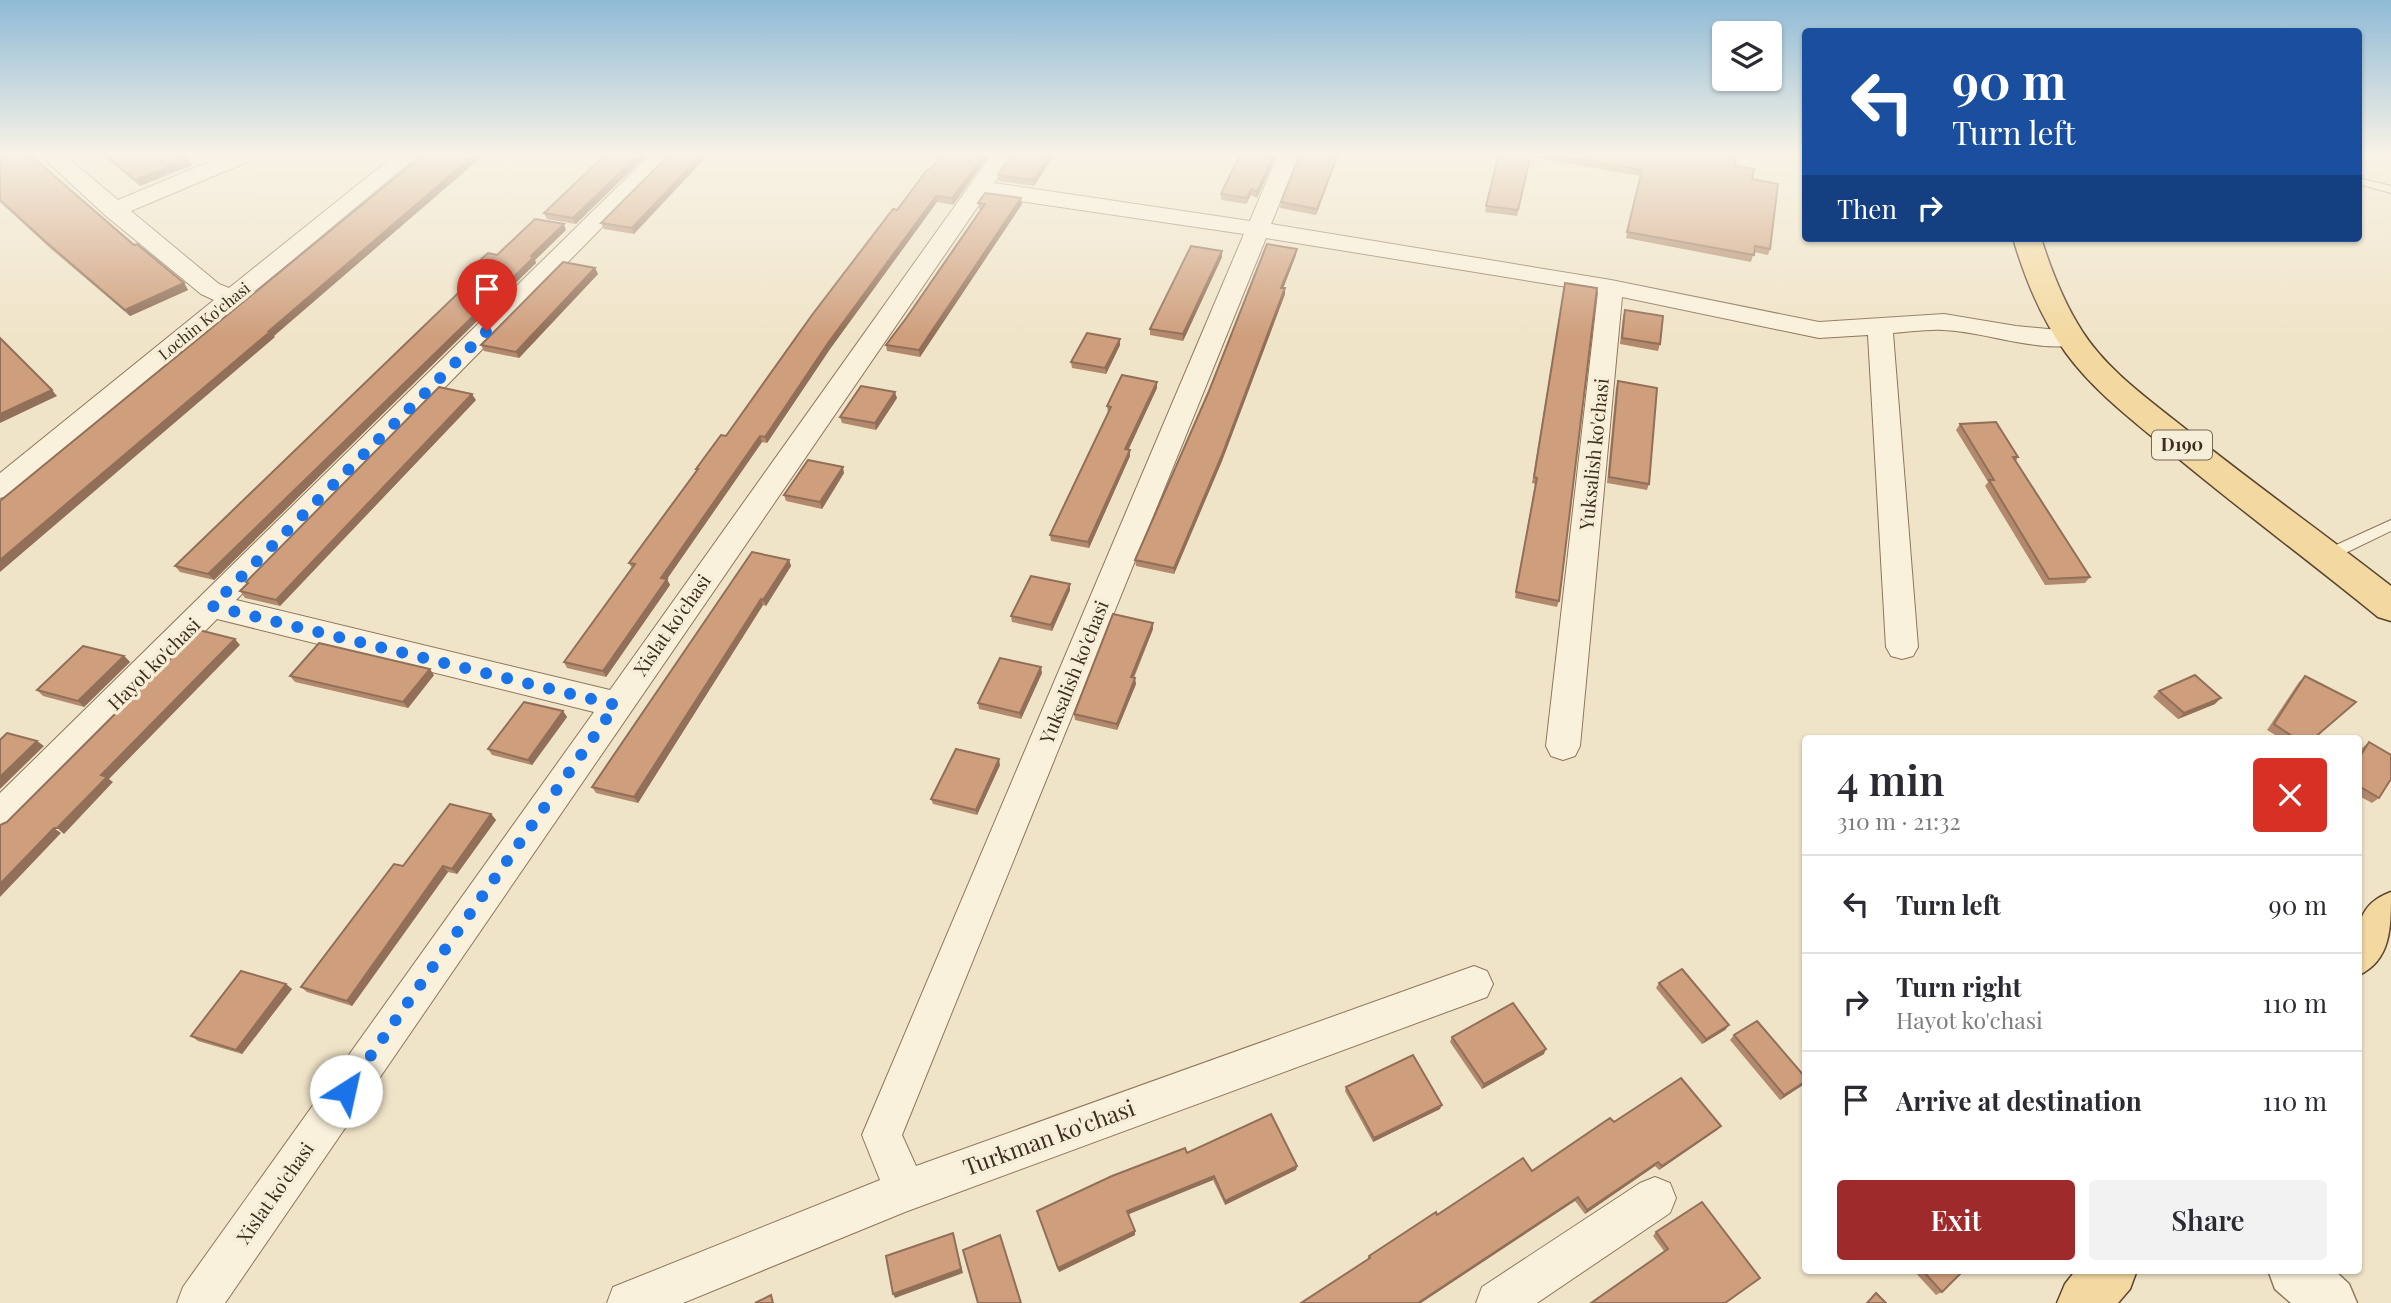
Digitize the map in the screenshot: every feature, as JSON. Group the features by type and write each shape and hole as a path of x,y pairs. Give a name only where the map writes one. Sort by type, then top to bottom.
{"main road":[{"name":"D190","path":"2028,242 2041,284 2071,338 2118,391 2191,452 2328,555 2391,607"},
{"path":"2362,950 2391,912"},
{"path":"2084,1303 2108,1274"}],"street":[{"path":"119,215 210,289 231,299"},
{"name":"Lochin Ko'chasi","path":"0,487 334,215"},
{"name":"Hayot ko'chasi","path":"0,816 602,215"},
{"name":"Xislat ko'chasi","path":"199,1303 960,215"},
{"path":"1161,215 1611,287 1819,330 1944,322 2016,334 2071,338"},
{"name":"Yuksalish ko'chasi","path":"905,1191 882,1135 1263,215"},
{"name":"Yuksalish ko'chasi","path":"1563,746 1611,287"},
{"path":"1878,327 1882,337 1902,647"},
{"path":"212,606 616,705"},
{"name":"Turkman ko'chasi","path":"629,1303 905,1191 1474,984"},
{"path":"1518,1298 1655,1198"},
{"path":"2298,1274 2330,1303"}],"lane":[{"path":"2328,555 2391,525"}],"building":[{"path":"16,215 99,215 184,283 125,310"},
{"path":"350,215 404,215 0,560 0,501"},
{"path":"554,215 576,215 573,218"},
{"path":"609,215 644,215 632,228 601,223"},
{"path":"889,215 922,215 828,343 765,437 760,436 661,578 667,579 603,671 564,662 635,564 629,563 696,469 721,435 726,436 812,315"},
{"path":"978,215 1010,215 919,350 886,345"},
{"path":"1631,215 1774,215 1770,249 1755,246 1754,255 1627,232"},
{"path":"535,219 564,224 531,256 534,257 208,574 175,566 478,274 467,272 488,253 497,255"},
{"path":"1267,244 1297,249 1222,455 1174,568 1135,560 1209,391"},
{"path":"1191,246 1222,251 1183,334 1150,329"},
{"path":"563,262 595,268 516,352 481,345"},
{"path":"1565,283 1597,288 1559,601 1516,592 1537,478 1534,477"},
{"path":"1625,310 1663,316 1660,344 1622,338"},
{"path":"1087,333 1120,339 1105,368 1071,362"},
{"path":"0,338 52,390 0,414"},
{"path":"1122,375 1157,382 1125,449 1130,450 1088,542 1050,535 1111,407 1107,406"},
{"path":"1618,381 1657,388 1649,484 1609,477"},
{"path":"861,386 895,392 875,423 840,417"},
{"path":"439,387 472,394 276,600 240,591 248,583 246,582"},
{"path":"1996,422 2018,457 2013,457 2090,577 2049,579 1989,480 1994,480 1960,424"},
{"path":"808,460 843,467 820,502 784,495"},
{"path":"752,552 789,560 634,797 592,787"},
{"path":"1031,576 1070,584 1051,625 1011,616"},
{"path":"1113,614 1153,623 1131,677 1135,678 1117,724 1074,714"},
{"path":"199,630 235,639 101,775 107,777 0,884 0,825 7,822"},
{"path":"319,643 430,669 403,702 290,676"},
{"path":"83,646 124,656 78,701 37,690"},
{"path":"1000,658 1041,667 1020,713 978,703"},
{"path":"2195,675 2221,698 2184,713 2159,691"},
{"path":"2305,676 2356,702 2318,735 2290,735 2274,724"},
{"path":"524,702 563,711 528,760 488,749"},
{"path":"7,733 37,741 0,777 0,740"},
{"path":"2369,742 2391,755 2391,779 2379,798 2362,788 2362,753"},
{"path":"956,749 999,759 976,810 931,799"},
{"path":"450,804 491,814 452,869 443,866 347,1001 301,987 394,864 403,866"},
{"path":"1682,969 1729,1025 1706,1039 1659,983"},
{"path":"241,971 286,984 236,1050 191,1036"},
{"path":"1513,1003 1546,1049 1484,1084 1452,1037"},
{"path":"1757,1021 1802,1073 1802,1084 1784,1095 1734,1035"},
{"path":"1413,1055 1442,1105 1374,1138 1346,1087"},
{"path":"1681,1078 1721,1126 1662,1166 1658,1162 1587,1210 1578,1197 1418,1303 1301,1303 1436,1212 1437,1215 1523,1158 1532,1171 1610,1118 1614,1122"},
{"path":"1271,1114 1297,1166 1225,1201 1214,1176 1127,1211 1135,1231 1058,1268 1037,1211 1112,1176 1185,1148 1187,1153"},
{"path":"1702,1202 1760,1278 1725,1303 1591,1303 1668,1249 1656,1232"},
{"path":"953,1233 961,1269 893,1294 886,1256"},
{"path":"1000,1235 1021,1303 978,1303 963,1250"},
{"path":"1926,1274 1960,1274 1942,1292"},
{"path":"1876,1293 1886,1303 1867,1303"},
{"path":"771,1295 773,1303 755,1303"}],"route":[{"path":"346,1091 616,705 212,606 487,331"}]}
